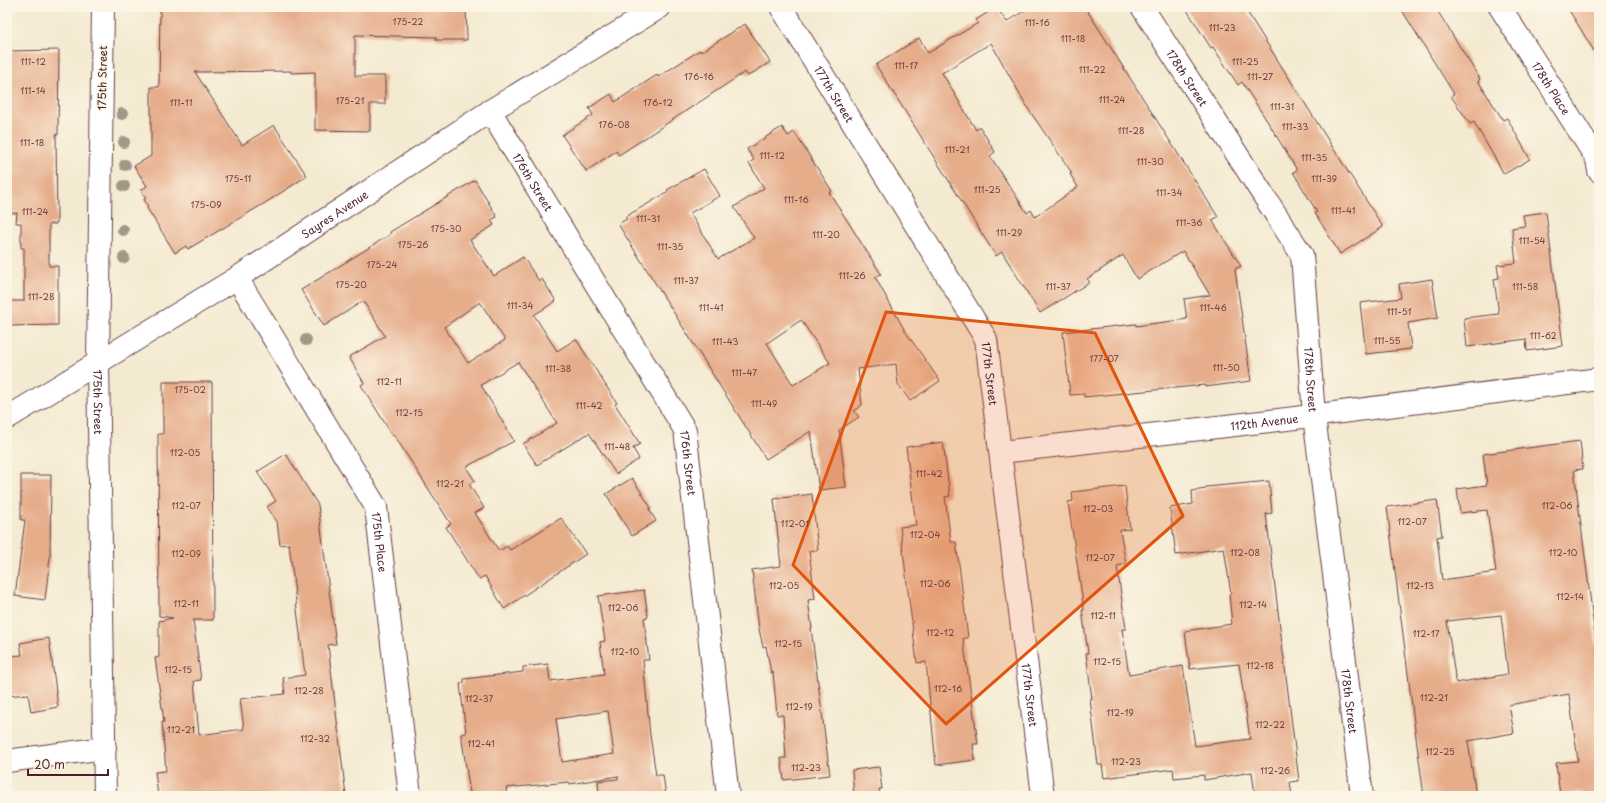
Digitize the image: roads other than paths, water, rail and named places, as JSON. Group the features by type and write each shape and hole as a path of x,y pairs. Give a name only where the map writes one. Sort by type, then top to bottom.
{"street":[{"name":"175th Street","path":"103,7 98,362 105,796"},
{"name":"Sayres Avenue","path":"7,418 237,278 490,112 660,7"},
{"name":"177th Street","path":"781,7 986,339 1044,796"},
{"name":"178th Street","path":"1142,7 1302,255 1314,416 1362,796"},
{"name":"178th Place","path":"1500,7 1597,159 1599,171"},
{"name":"176th Street","path":"490,112 685,430 728,796"},
{"name":"175th Place","path":"237,278 376,507 410,796"},
{"name":"112th Avenue","path":"1001,452 1314,416 1599,379"},
{"path":"7,761 105,748"}]}
